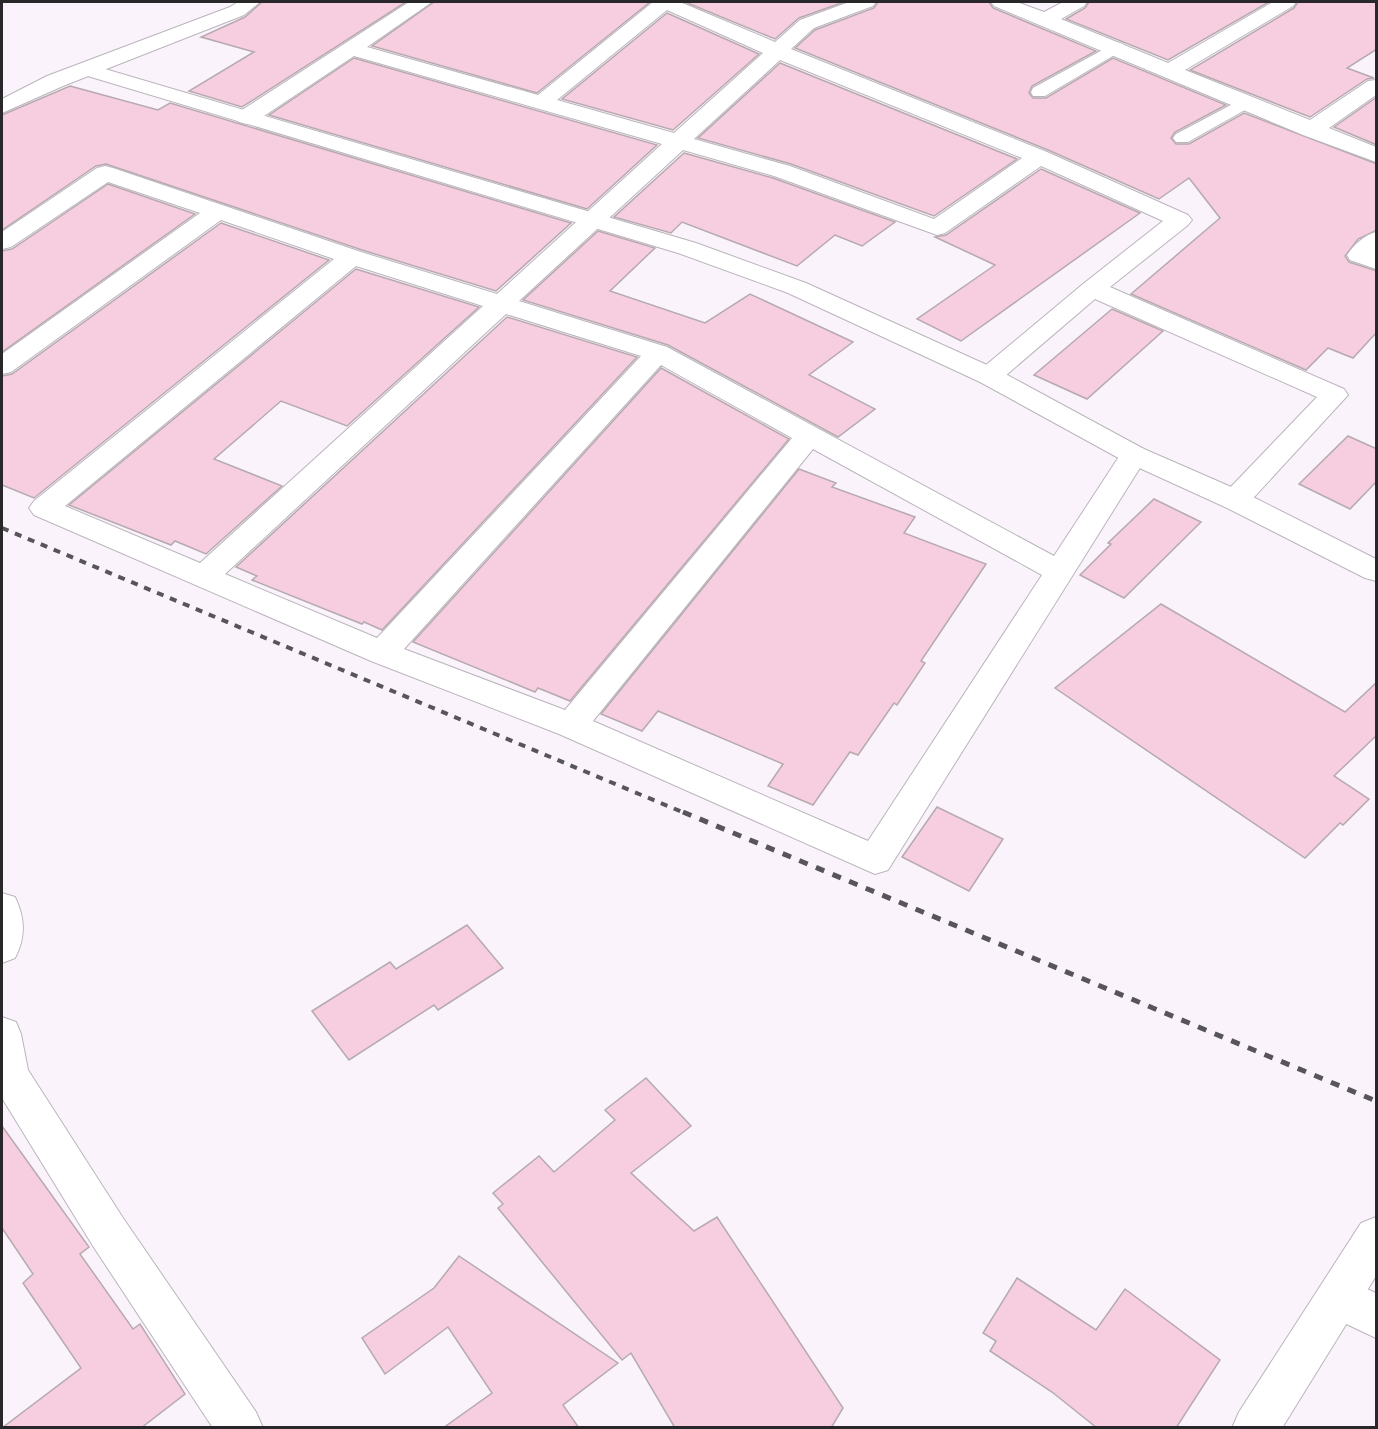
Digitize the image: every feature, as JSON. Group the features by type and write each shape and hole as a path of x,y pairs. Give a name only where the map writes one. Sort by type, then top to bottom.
{"street":[{"path":"2,107 55,81 237,11 250,2"},
{"path":"247,117 422,2"},
{"path":"541,102 664,2 777,51 1039,157 1180,220 1092,289 988,376"},
{"path":"203,577 807,24 866,2"},
{"path":"1002,2 1377,155"},
{"path":"1046,19 1077,2"},
{"path":"1170,70 1286,2"},
{"path":"352,49 782,171 937,228 1039,157"},
{"path":"88,70 687,248 797,288 988,376 1134,455 1234,500 1377,571"},
{"path":"1311,130 1377,87"},
{"path":"2,242 105,173 216,213 658,353 1058,571"},
{"path":"2,366 216,213"},
{"path":"1377,239 1359,255 1377,262"},
{"path":"352,257 44,508 382,653 571,725 875,860 1134,455"},
{"path":"1092,289 1334,395 1234,500"},
{"path":"382,653 658,353"},
{"path":"571,725 810,434"},
{"path":"2,908 6,918 2,947"},
{"path":"2,1034 9,1075 108,1232 240,1428"},
{"path":"1255,1428 1377,1238"},
{"path":"1338,1298 1377,1316"}],"lane":[{"path":"1039,92 1117,48"},
{"path":"1182,138 1246,102"}],"building":[{"path":"262,2 406,2 242,107 189,91 254,52 201,37 245,17"},
{"path":"434,2 650,2 537,93 372,46"},
{"path":"685,2 844,2 799,18 775,39"},
{"path":"878,2 989,2 993,8 1096,51 1032,86 1029,93 1033,98 1046,98 1113,58 1226,105 1175,132 1171,138 1176,144 1189,144 1244,113 1377,164 1377,230 1358,239 1345,256 1349,262 1377,271 1377,332 1353,358 1328,348 1306,370 1131,294 1220,218 1189,178 1159,199 1048,150 795,48 815,30 874,8"},
{"path":"1089,2 1269,2 1168,60 1066,19 1085,8"},
{"path":"1298,2 1377,2 1377,49 1347,68 1374,78 1367,79 1310,117 1190,70 1294,8"},
{"path":"667,13 759,54 673,130 562,99"},
{"path":"354,58 657,145 587,209 269,115"},
{"path":"780,63 1017,159 934,216 791,164 698,138"},
{"path":"70,86 158,110 170,103 571,223 496,291 362,250 106,164 96,166 2,230 2,115"},
{"path":"1377,97 1377,145 1334,127"},
{"path":"684,153 773,178 895,222 862,246 835,235 797,266 682,222 671,233 614,217"},
{"path":"1041,169 1140,213 961,341 917,319 995,265 935,237 946,235"},
{"path":"108,184 195,214 2,352 2,251 12,249"},
{"path":"221,223 329,260 34,498 2,485 2,376 12,374"},
{"path":"598,231 655,248 610,291 705,323 750,294 853,342 809,375 875,409 838,437 668,345 523,300"},
{"path":"356,269 479,307 347,426 281,401 214,459 282,486 206,554 175,541 171,545 69,505"},
{"path":"1112,309 1163,331 1087,399 1034,375"},
{"path":"507,317 637,357 382,630 252,580 257,576 236,567"},
{"path":"661,368 789,439 570,701 538,688 535,692 413,642"},
{"path":"1348,436 1377,449 1377,481 1350,509 1299,484"},
{"path":"799,469 836,483 832,487 915,517 904,533 986,564 921,661 925,663 897,705 894,703 858,755 850,752 813,805 768,786 783,764 658,711 642,731 601,714"},
{"path":"1154,499 1201,522 1124,598 1080,575 1111,544 1108,543"},
{"path":"1161,604 1345,712 1377,682 1377,735 1334,776 1369,799 1343,825 1340,823 1305,858 1055,688"},
{"path":"937,807 1003,839 969,891 902,857"},
{"path":"467,925 503,968 438,1010 434,1005 349,1060 312,1011 390,962 396,969"},
{"path":"646,1078 691,1126 631,1173 694,1231 717,1217 843,1408 831,1428 675,1428 631,1353 622,1360 498,1208 503,1204 493,1193 539,1156 554,1172 615,1120 605,1110"},
{"path":"2,1126 89,1247 80,1254 133,1329 140,1324 185,1394 141,1428 2,1428 81,1368 23,1283 33,1274 2,1228"},
{"path":"459,1256 618,1363 563,1405 579,1428 443,1428 492,1393 448,1327 385,1374 362,1338 434,1288"},
{"path":"1017,1278 1096,1330 1125,1289 1220,1360 1176,1428 1097,1428 1052,1392 990,1351 996,1341 983,1333"}],"railway":[{"path":"2,528 687,814"},
{"path":"683,812 1376,1101"}]}
